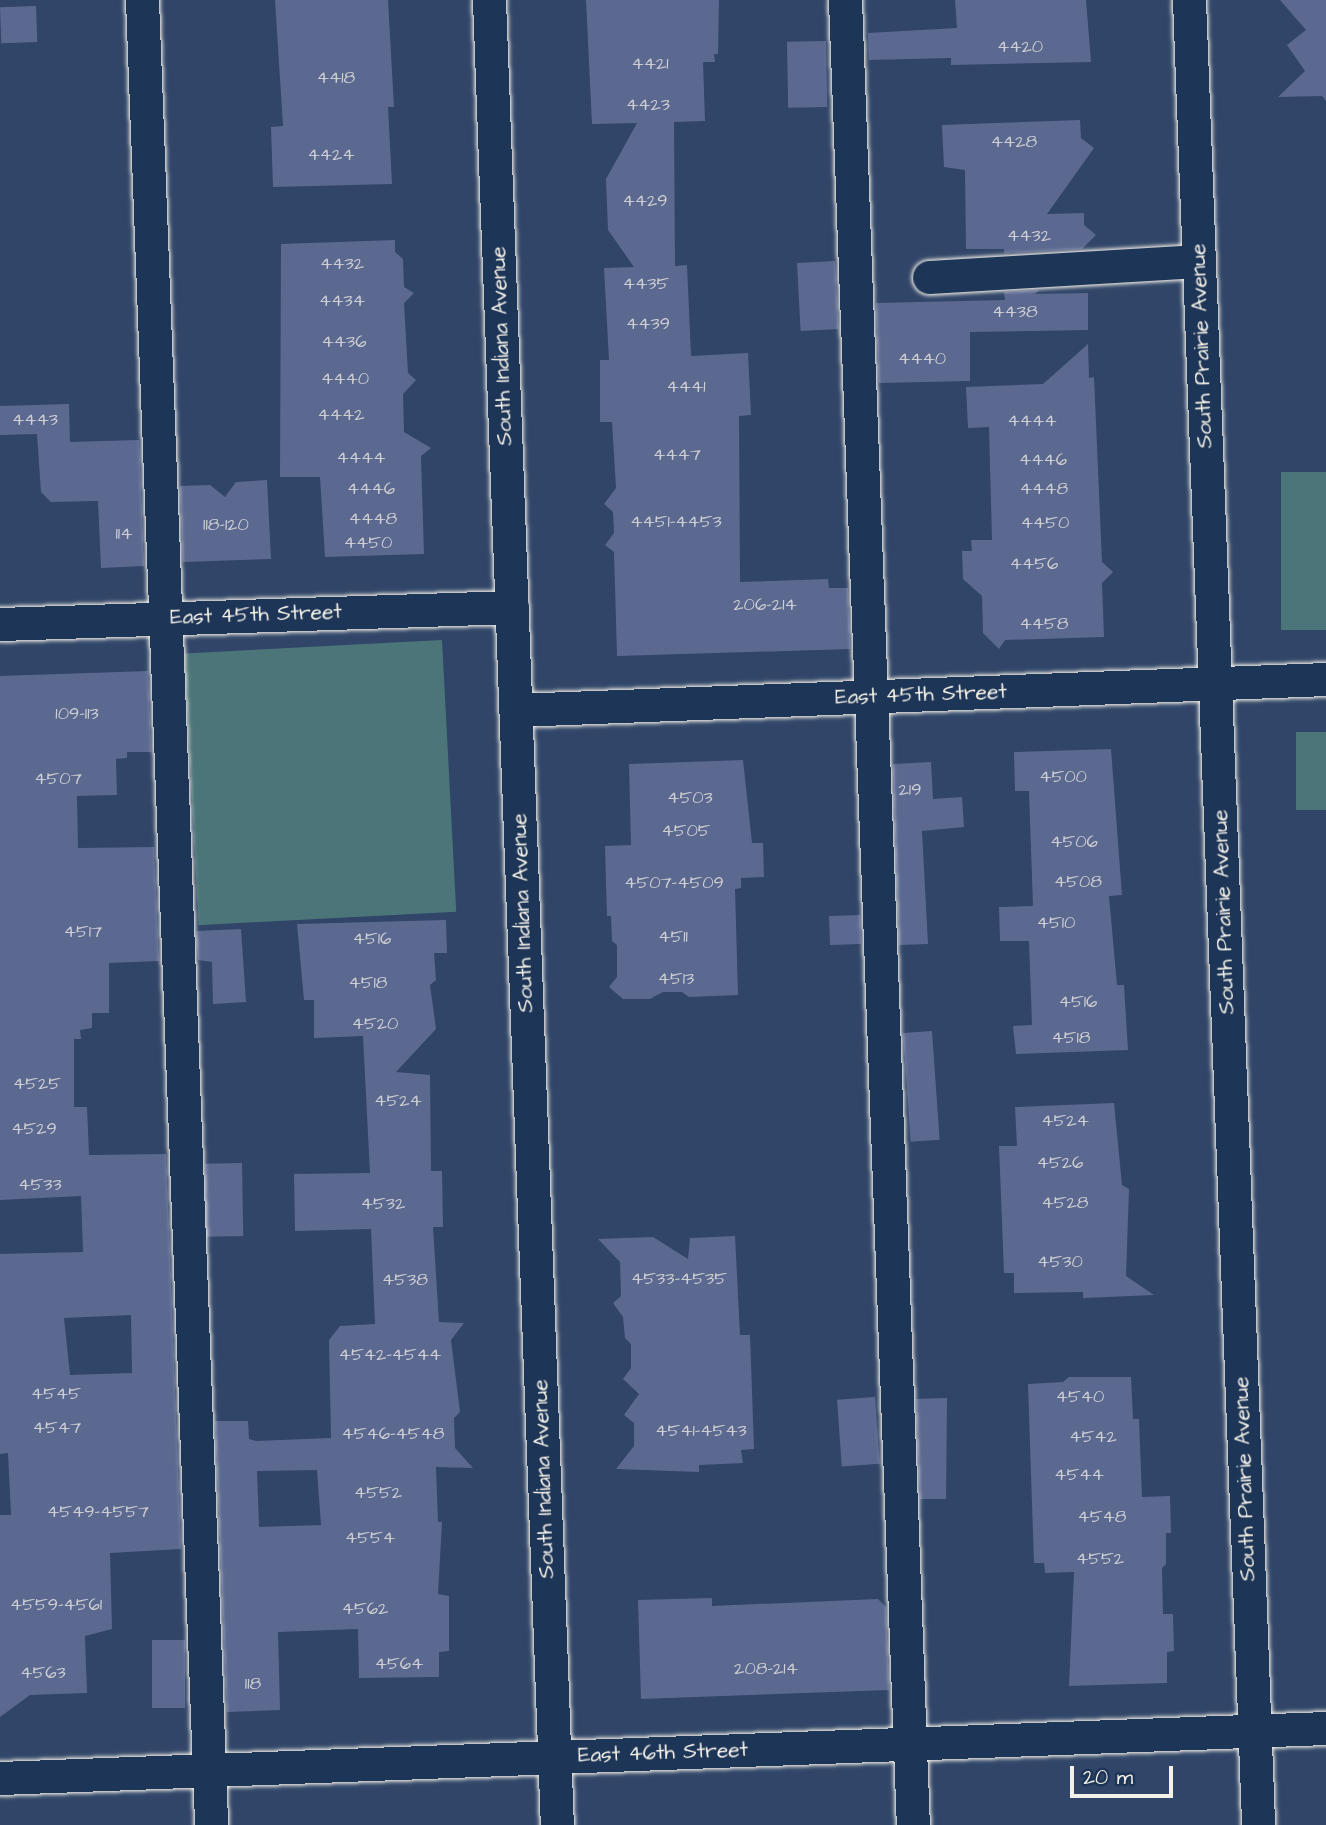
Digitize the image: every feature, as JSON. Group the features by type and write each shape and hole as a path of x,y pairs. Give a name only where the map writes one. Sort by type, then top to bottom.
{"street":[{"path":"142,0 163,618 211,1825"},
{"name":"South Indiana Avenue","path":"489,0 557,1825"},
{"path":"845,0 874,696 913,1825"},
{"name":"South Prairie Avenue","path":"1189,0 1258,1825"},
{"path":"929,277 1199,261"},
{"name":"East 45th Street","path":"0,624 512,607"},
{"name":"East 45th Street","path":"516,710 1326,679"},
{"name":"East 46th Street","path":"0,1777 1326,1728"}],"green space":[{"path":"1281,472 1326,472 1326,630 1281,630"},
{"path":"442,640 456,912 199,925 184,654"},
{"path":"1296,732 1326,732 1326,810 1296,810"}],"building":[{"path":"275,0 388,0 394,107 388,107 392,184 273,187 271,127 283,126"},
{"path":"586,0 719,0 718,54 714,54 715,62 703,62 705,121 674,122 675,266 687,265 691,356 748,353 751,415 739,416 740,582 828,579 829,588 848,588 850,649 617,656 614,552 605,545 614,533 613,512 604,504 616,488 612,422 600,422 600,360 609,360 604,268 634,267 608,230 606,179 637,123 592,124"},
{"path":"955,0 1086,0 1091,62 951,65 951,58 869,60 868,33 957,28"},
{"path":"1280,0 1326,0 1326,101 1322,96 1278,97 1305,71 1287,45 1306,30"},
{"path":"36,6 37,42 1,43 0,7"},
{"path":"826,41 827,107 788,108 787,42"},
{"path":"1080,120 1081,138 1094,148 1047,214 1084,213 1084,225 1096,235 1082,249 1004,253 1004,249 966,249 965,170 944,167 942,125"},
{"path":"395,240 395,252 403,259 404,287 414,293 404,303 408,373 416,380 403,394 404,432 431,448 421,456 424,554 325,557 320,477 280,477 281,244"},
{"path":"835,261 839,329 801,331 797,263"},
{"path":"1039,290 1035,294 1088,293 1088,330 970,332 970,381 879,383 876,303 1005,300 1004,292"},
{"path":"1088,344 1089,378 1094,377 1102,562 1113,572 1102,583 1104,637 1005,640 999,649 983,633 982,596 963,579 962,551 972,551 971,540 992,540 989,427 968,428 966,387 1043,384"},
{"path":"69,404 70,442 139,440 144,566 101,568 98,501 51,502 41,492 37,434 0,435 0,406"},
{"path":"267,480 271,559 183,562 180,486 210,485 225,497 236,482"},
{"path":"148,671 151,752 127,752 127,758 116,759 117,795 77,796 78,848 154,847 159,961 109,963 109,1013 92,1013 92,1028 80,1030 81,1039 74,1039 74,1107 87,1107 89,1155 166,1154 181,1549 110,1553 112,1629 85,1636 87,1693 30,1695 0,1717 0,1515 11,1515 8,1453 0,1454 0,1254 83,1252 81,1196 0,1200 0,676","holes":["131,1315 132,1373 70,1375 64,1318"]},
{"path":"1111,749 1122,895 1109,896 1117,985 1124,985 1128,1050 1016,1054 1013,1026 1032,1025 1029,941 1000,941 999,907 1033,906 1029,791 1015,791 1014,752"},
{"path":"743,760 752,843 763,843 764,877 741,878 741,888 735,889 738,995 689,997 682,992 663,992 650,999 623,999 609,987 617,977 617,945 612,941 611,916 607,916 605,846 631,845 629,764"},
{"path":"931,762 933,799 962,797 964,827 922,831 928,944 899,945 893,764"},
{"path":"860,915 861,944 830,945 829,916"},
{"path":"446,920 447,953 434,953 436,980 430,985 436,1029 396,1072 430,1075 431,1171 442,1171 443,1227 433,1227 439,1322 464,1323 451,1340 460,1412 454,1418 455,1448 473,1468 436,1467 438,1522 442,1522 438,1594 449,1596 449,1651 439,1652 439,1677 359,1678 358,1629 278,1632 280,1710 227,1712 215,1421 248,1421 249,1439 256,1441 331,1438 329,1340 340,1326 375,1324 371,1229 295,1231 294,1174 370,1173 363,1036 314,1038 314,1000 304,1000 297,924","holes":["317,1470 321,1525 259,1527 257,1471"]},
{"path":"241,929 246,1002 213,1004 212,962 198,960 196,931"},
{"path":"932,1031 940,1140 911,1142 903,1033"},
{"path":"1114,1103 1122,1185 1129,1189 1126,1276 1154,1295 1083,1298 1083,1292 1014,1293 1014,1273 1004,1273 999,1146 1017,1146 1015,1107"},
{"path":"242,1163 243,1236 206,1237 205,1164"},
{"path":"735,1236 740,1335 750,1335 754,1449 741,1450 743,1463 699,1465 699,1472 616,1469 634,1446 634,1423 624,1415 639,1394 623,1379 631,1368 631,1344 625,1338 623,1317 613,1303 621,1296 620,1262 598,1239 653,1237 688,1259 690,1238"},
{"path":"1069,1377 1131,1377 1133,1419 1139,1419 1142,1497 1170,1496 1171,1533 1166,1533 1166,1564 1162,1568 1163,1614 1173,1614 1174,1651 1167,1652 1167,1683 1069,1686 1074,1572 1045,1573 1044,1563 1034,1563 1028,1384 1063,1382"},
{"path":"875,1397 880,1464 842,1466 837,1400"},
{"path":"947,1398 946,1499 920,1499 916,1399"},
{"path":"712,1598 712,1606 878,1599 886,1607 889,1690 641,1699 638,1600"},
{"path":"152,1640 185,1640 185,1708 152,1708"}]}
